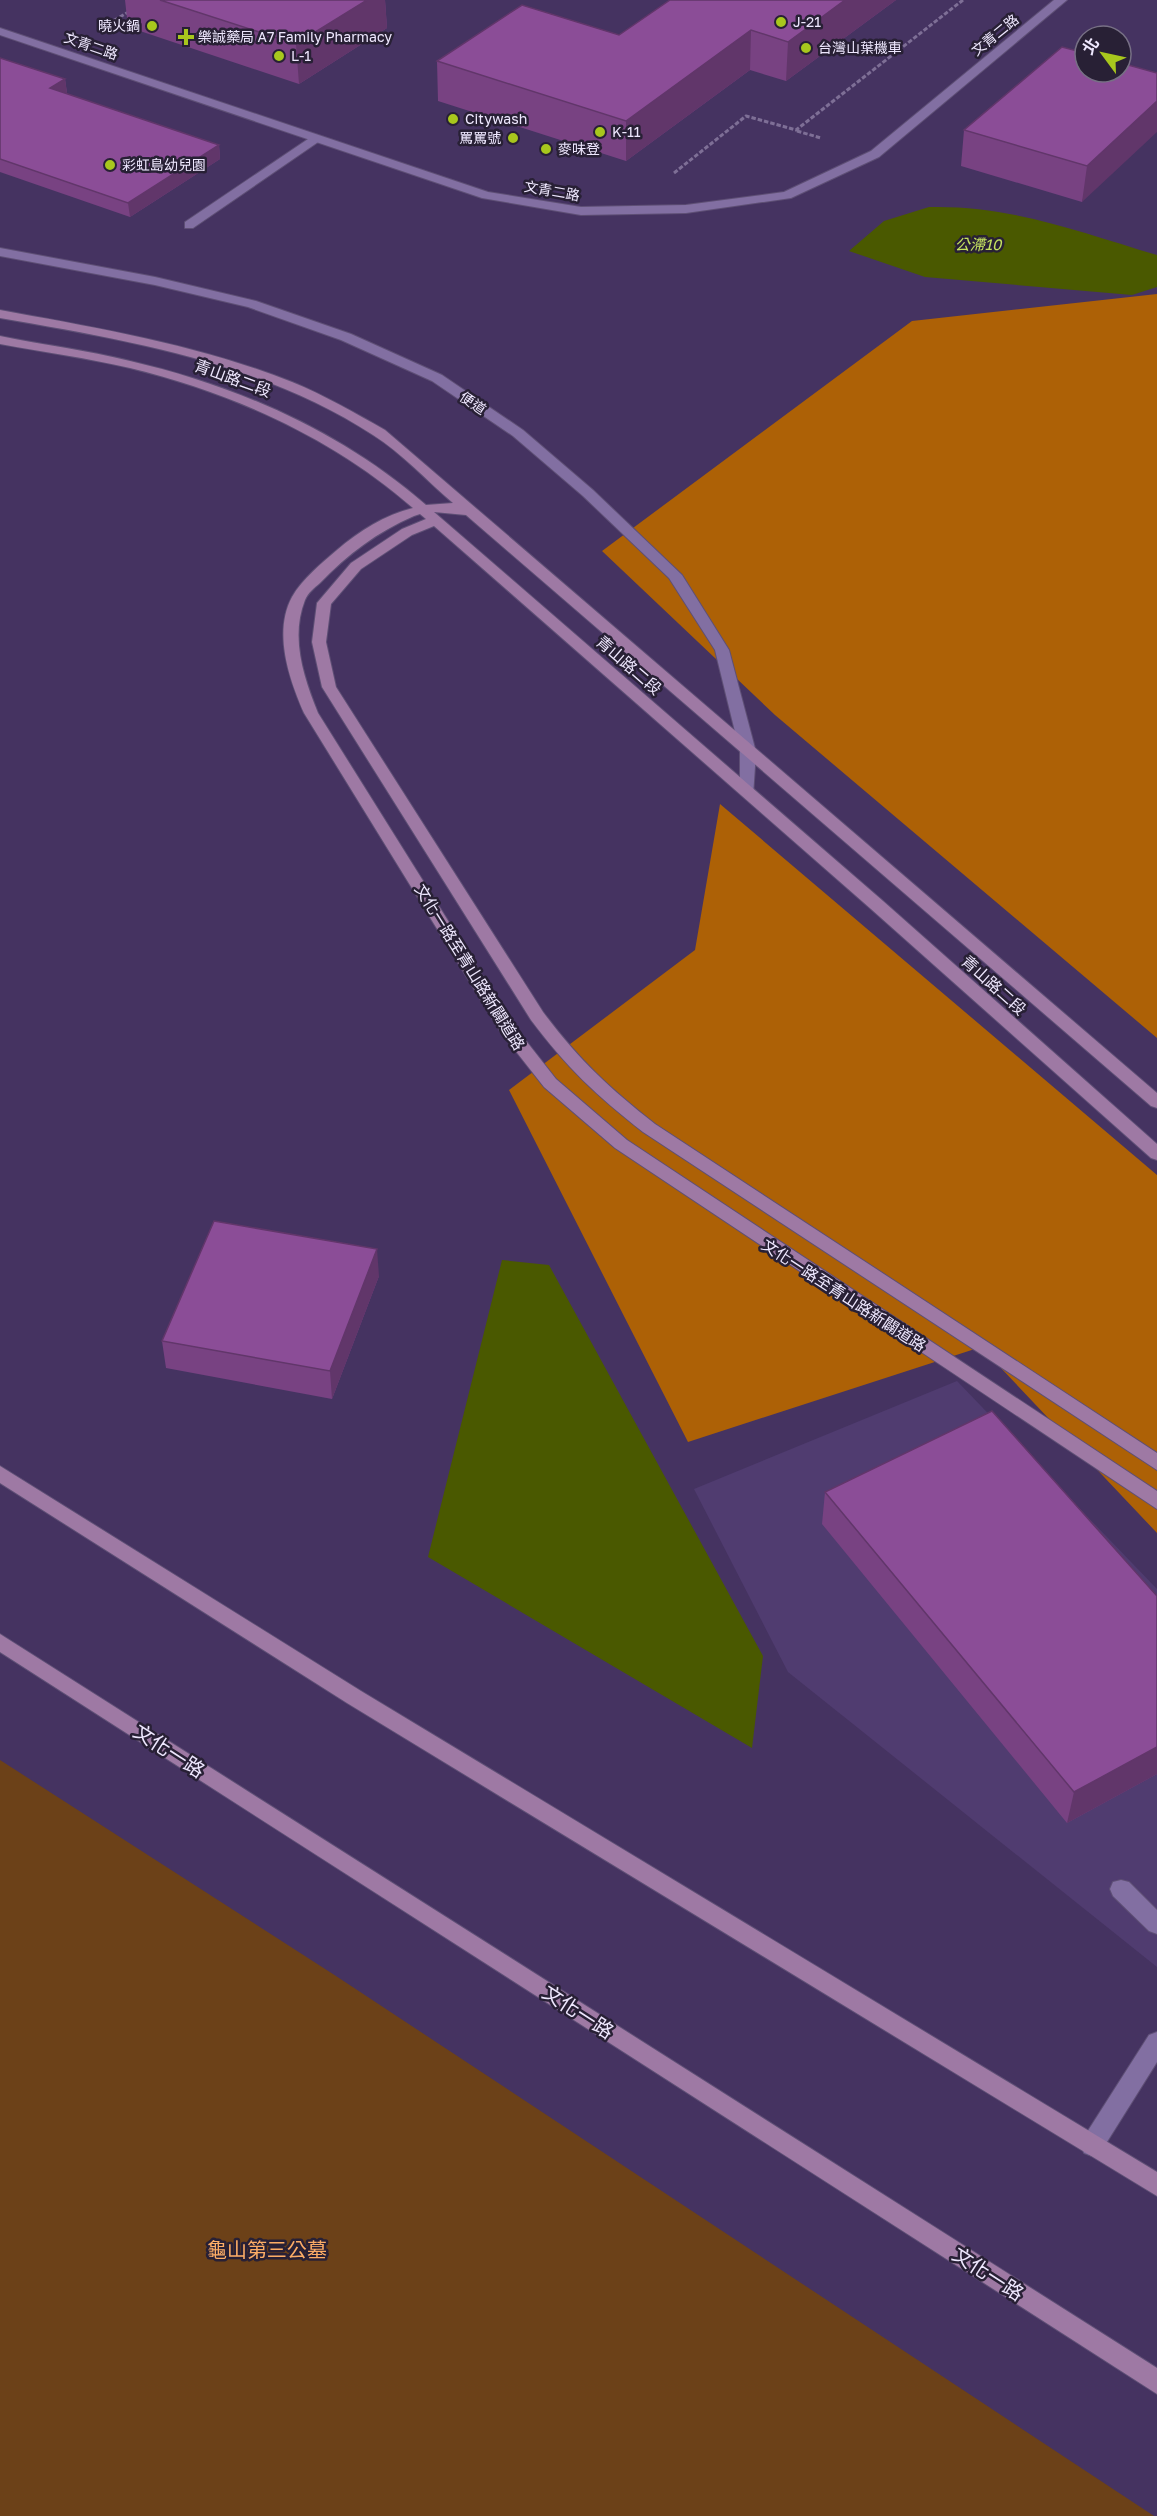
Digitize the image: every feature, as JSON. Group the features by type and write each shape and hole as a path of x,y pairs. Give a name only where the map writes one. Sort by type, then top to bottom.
{"street":[{"name":"文青二路","path":"0,31 486,195 581,211 687,209 787,195 875,154 1061,0"},
{"path":"189,225 318,138"},
{"name":"便道","path":"0,252 155,281 252,304 346,337 437,378 518,434 588,493 675,575 722,650 748,752 748,793"},
{"name":"青山路二段","path":"0,314 152,344 276,380 332,406 380,433 1157,1102"},
{"name":"青山路二段","path":"0,340 147,369 250,402 296,422 345,449 388,479 1157,1154"},
{"name":"文化一路至青山路新闢道路","path":"473,512 458,506 441,505 423,508 385,524 335,557 297,599 290,640 296,680 311,713 506,1027 528,1058 576,1108 638,1157 1157,1502"},
{"name":"文化一路至青山路新闢道路","path":"437,520 407,532 356,566 324,603 319,642 329,687 537,1016 582,1071 603,1092 649,1128 1157,1463"},
{"path":"0,1473 365,1703 1157,2184"},
{"name":"文化一路","path":"0,1642 1157,2382"},
{"path":"1120,1889 1157,1924"},
{"path":"1092,2145 1157,2042"}],"path":[{"path":"796,130 963,0"},
{"path":"95,32 131,11"},
{"path":"669,176 746,116 826,139"}],"shaded area":[{"path":"1157,294 1157,1038 775,715 602,551 912,321"},
{"path":"720,804 1157,1175 1157,1533 981,1347 688,1442 509,1090 695,950"},
{"path":"957,1381 1157,1589 1157,1967 788,1672 694,1489"}],"green space":[{"name":"龜山第三公墓","path":"0,1760 336,1976 1154,2516 0,2516"}],"water":[{"name":"公滯10","path":"929,207 988,210 1016,215 1072,229 1157,255 1157,287 1132,295 925,277 849,251 884,221"},
{"path":"502,1260 549,1265 763,1656 752,1748 428,1557"}],"building":[{"path":"160,0 367,0 296,44"},
{"path":"670,0 845,0 788,42 751,30 626,121 437,61 522,5 619,35"},
{"path":"1062,47 1073,50 1073,84 1133,84 1133,66 1157,73 1157,101 1087,166 964,130"},
{"path":"0,58 65,79 50,88 219,145 128,203 0,159"},
{"path":"214,1221 377,1249 330,1371 162,1341"},
{"path":"992,1411 1157,1596 1157,1747 1074,1792 825,1492"}],"place":[{"name":"J-21","path":"781,22"},
{"name":"曉火鍋","path":"152,26"},
{"name":"樂誠藥局 A7 Family Pharmacy","path":"186,37"},
{"name":"台灣山葉機車","path":"806,48"},
{"name":"L-1","path":"279,56"},
{"name":"Citywash","path":"453,119"},
{"name":"K-11","path":"600,132"},
{"name":"罵罵號","path":"513,138"},
{"name":"麥味登","path":"546,149"},
{"name":"彩虹島幼兒園","path":"110,165"}]}
